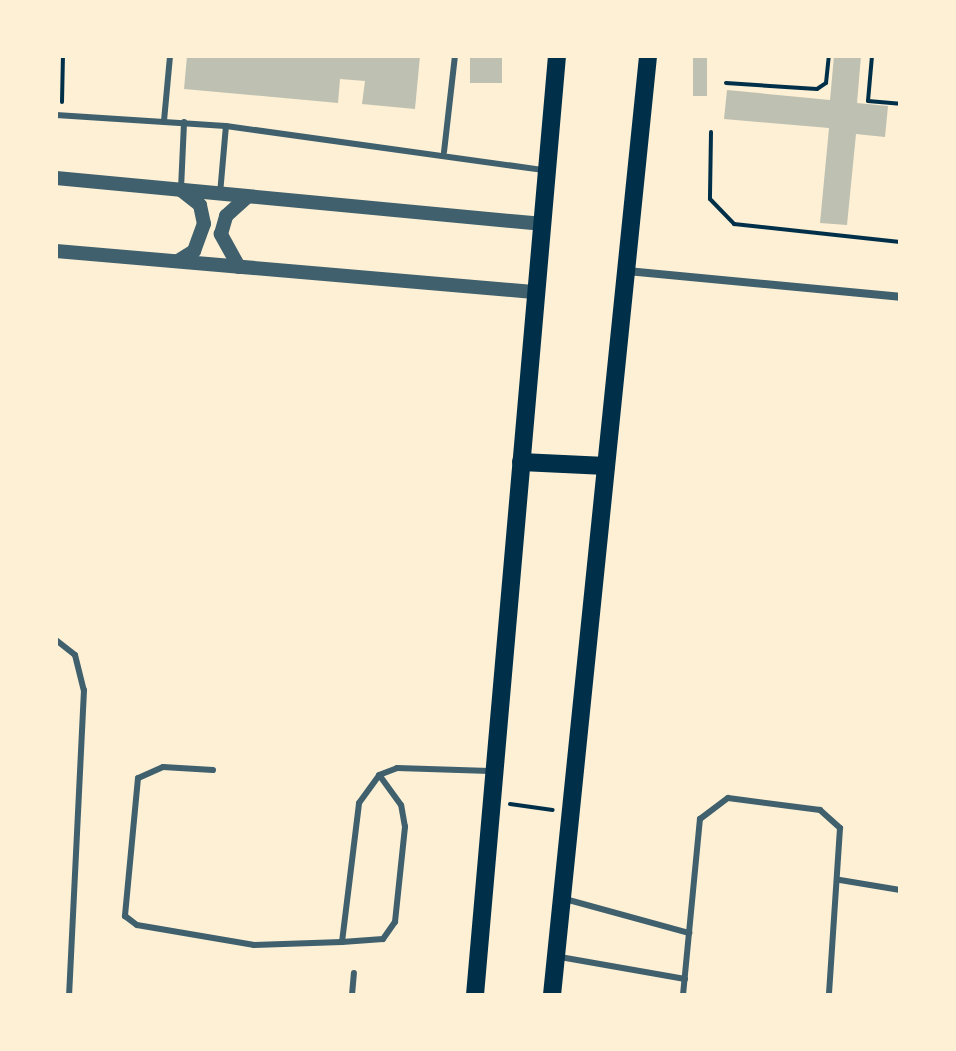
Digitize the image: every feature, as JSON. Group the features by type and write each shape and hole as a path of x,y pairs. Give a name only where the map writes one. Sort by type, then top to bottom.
{"main road":[{"path":"475,995 557,56"},
{"path":"552,995 648,56"},
{"path":"521,462 606,466"}],"street":[{"path":"56,178 541,224"},
{"path":"178,261 194,251 204,224 195,197 181,189"},
{"path":"239,267 221,234 226,216 247,197"},
{"path":"56,251 536,292"},
{"path":"626,271 900,297"}],"lane":[{"path":"164,121 170,56"},
{"path":"444,152 455,56"},
{"path":"59,114 226,126 444,152 547,170"},
{"path":"181,189 184,122"},
{"path":"220,194 226,126"},
{"path":"56,640 75,655 84,690 69,995"},
{"path":"213,770 163,767 138,778 125,916 137,925 254,945 383,939 395,922 405,827 401,805 379,775"},
{"path":"342,942 359,803 379,775 397,768 494,771"},
{"path":"683,995 700,819 716,801 831,817 844,840 829,995"},
{"path":"840,880 900,890"},
{"path":"561,898 689,933"},
{"path":"556,956 685,979"},
{"path":"352,995 354,973"}],"path":[{"path":"59,114 63,56"},
{"path":"726,83 817,89 827,79 829,56"},
{"path":"872,56 868,101 900,104"},
{"path":"711,132 710,199 734,224 900,242"},
{"path":"491,802 571,812"}],"building":[{"path":"187,56 420,56 415,109 362,104 365,81 340,79 338,103 184,89"},
{"path":"470,56 502,56 502,83 470,83"},
{"path":"693,56 707,56 707,96 693,96"},
{"path":"834,56 861,56 857,103 888,106 885,137 856,134 847,225 820,223 829,128 724,119 727,90 830,100"}]}
